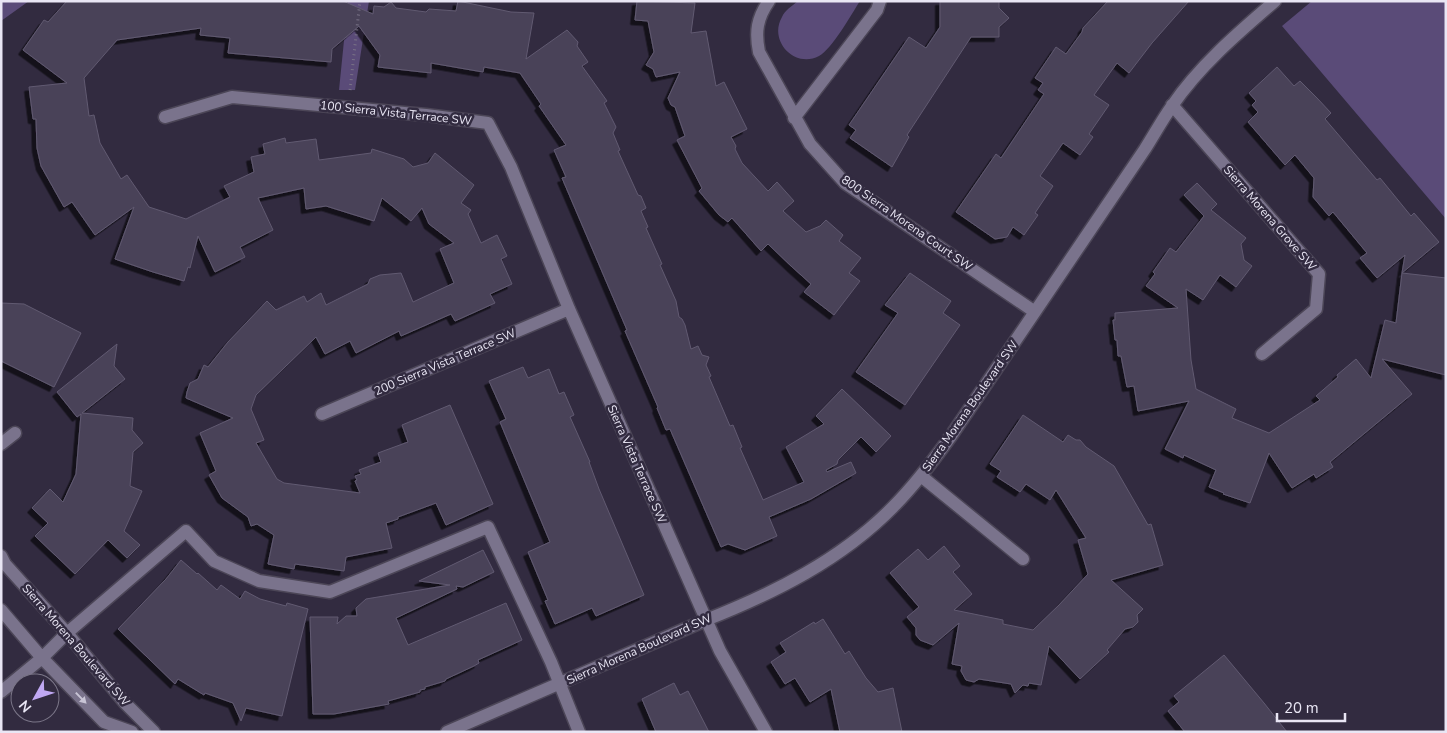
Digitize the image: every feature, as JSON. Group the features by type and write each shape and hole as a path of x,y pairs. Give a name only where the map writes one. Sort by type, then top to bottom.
{"street":[{"name":"800 Sierra Morena Court SW","path":"769,1 757,26 756,39 759,52 810,144 845,183 1035,312"},
{"path":"794,118 877,10 880,1"},
{"name":"Sierra Morena Boulevard SW","path":"447,732 744,605 817,567 863,534 893,507 921,476 982,392 1145,149 1172,105 1192,80 1236,34 1275,1"},
{"name":"100 Sierra Vista Terrace SW","path":"165,117 232,97 426,114 488,123 511,167 569,309"},
{"name":"Sierra Morena Grove SW","path":"1172,105 1318,274 1316,309 1262,354"},
{"name":"200 Sierra Vista Terrace SW","path":"322,414 569,309"},
{"name":"Sierra Vista Terrace SW","path":"569,309 725,663 766,732"},
{"path":"1,444 15,432"},
{"path":"921,476 1023,559"},
{"path":"1,692 186,531 214,561 259,581 330,592 488,527 560,683 579,732"},
{"name":"Sierra Morena Boulevard SW","path":"1,556 5,564 67,633 125,703 154,732"},
{"name":"Sierra Morena Boulevard SW","path":"1,610 42,658 104,722 132,732"}],"path":[{"path":"349,108 360,1"}],"shaded area":[{"path":"1,1 29,1 1,21"},
{"path":"348,1 369,1 355,90 339,90"},
{"path":"798,1 860,1 841,31 824,52 810,59 801,59 793,56 786,50 778,35 783,15"},
{"path":"1312,1 1446,1 1446,219 1282,26"}],"building":[{"path":"67,1 343,1 373,14 374,6 384,7 391,2 396,8 426,12 429,9 456,11 458,1 511,12 534,13 526,59 567,30 578,42 577,46 588,62 582,66 607,101 604,103 616,127 613,133 620,150 618,151 646,208 641,211 648,227 646,228 676,301 679,317 685,325 691,349 698,346 702,355 709,357 706,365 711,376 709,377 730,426 733,425 742,447 740,448 763,500 804,482 786,447 824,424 816,416 842,389 891,436 876,452 861,437 838,460 837,464 826,470 827,472 851,462 856,473 811,499 769,517 777,536 745,550 728,544 721,547 670,429 666,430 625,331 627,330 562,178 566,177 554,150 566,145 539,106 541,104 520,73 484,67 483,72 431,63 431,73 378,67 380,55 359,26 332,49 331,62 228,53 230,38 200,35 201,28 117,40 84,78 89,116 94,115 100,143 121,179 127,175 149,207 186,219 230,197 224,186 254,172 251,157 265,154 263,144 285,138 286,143 316,139 319,160 371,153 372,149 404,159 413,167 428,163 435,153 474,185 461,203 471,210 468,214 481,243 497,235 507,256 501,259 512,284 490,294 495,303 455,321 451,314 401,336 399,331 356,353 350,341 325,354 316,337 256,395 251,409 264,440 256,443 277,479 284,483 360,493 355,481 357,480 355,476 361,474 359,470 381,462 378,453 408,442 402,425 450,405 493,504 446,525 436,503 398,517 398,519 386,523 392,548 346,557 344,571 295,564 294,569 268,564 274,535 257,524 251,526 248,517 222,498 209,475 216,471 200,433 233,418 186,398 190,383 198,379 204,365 208,367 228,342 267,301 276,310 304,296 307,302 321,293 326,305 368,284 370,279 380,275 401,273 413,302 454,283 440,249 454,243 429,224 422,208 411,221 382,198 374,221 326,206 306,209 304,188 258,198 273,230 240,247 245,257 215,272 198,236 190,268 188,267 184,281 115,259 134,207 95,235 72,202 64,207 41,166 37,148 36,119 33,119 29,87 67,83 23,50 44,20 48,22"},
{"path":"637,1 695,3 691,33 706,31 716,86 724,82 747,129 731,137 742,163 768,191 777,182 794,201 783,211 806,232 820,226 826,220 843,235 839,241 861,258 849,273 860,281 834,315 804,292 811,284 768,244 761,251 732,218 728,222 719,215 699,191 702,188 677,140 685,136 675,107 671,105 668,98 680,72 656,77 653,69 646,65 654,52 648,21 635,20"},
{"path":"940,1 999,1 999,8 1009,18 999,27 999,37 971,37 907,135 909,137 892,167 850,138 856,130 849,125 909,37 926,48 940,27"},
{"path":"1108,1 1189,1 1152,43 1129,73 1117,63 1094,95 1109,105 1089,134 1093,137 1080,155 1063,143 1040,176 1053,186 1035,213 1038,215 1024,235 1013,227 1007,237 995,239 956,212 996,154 1001,158 1044,94 1038,90 1043,83 1035,78 1056,47 1066,54 1083,28"},
{"path":"1277,67 1294,86 1300,81 1331,113 1325,119 1377,180 1380,178 1411,216 1414,213 1439,242 1402,273 1405,255 1377,278 1360,258 1367,253 1333,212 1329,216 1313,197 1314,178 1295,155 1285,165 1248,122 1258,112 1252,105 1256,101 1249,93"},
{"path":"1197,183 1217,204 1211,210 1246,238 1241,244 1244,260 1252,266 1236,287 1220,275 1203,300 1186,289 1191,360 1196,389 1236,409 1232,418 1269,433 1320,400 1316,396 1356,359 1371,378 1385,320 1396,323 1402,273 1446,278 1446,375 1382,359 1412,394 1330,462 1333,467 1316,478 1314,474 1292,488 1269,453 1250,503 1209,487 1216,470 1184,455 1183,458 1165,449 1189,401 1138,411 1134,386 1127,387 1121,356 1118,356 1117,340 1115,340 1113,320 1115,320 1115,313 1178,308 1146,286 1155,274 1153,272 1170,248 1176,252 1204,216 1184,195"},
{"path":"910,273 951,301 943,313 960,325 905,405 856,372 898,313 885,305"},
{"path":"1,303 24,304 81,333 54,387 1,361"},
{"path":"117,344 114,366 125,379 82,413 133,418 132,430 143,443 133,452 130,486 142,491 124,531 140,545 127,558 108,540 75,574 35,536 48,523 32,508 50,489 63,502 76,474 81,414 77,417 57,392"},
{"path":"523,367 528,378 549,369 559,394 564,392 574,415 570,417 644,595 596,616 592,608 555,624 545,601 548,600 528,552 550,542 500,422 506,419 489,381"},
{"path":"1023,415 1063,442 1068,435 1076,440 1080,440 1086,447 1114,466 1148,525 1151,524 1163,565 1111,580 1143,609 1137,615 1138,622 1133,627 1125,629 1107,650 1109,652 1080,679 1049,646 1041,685 1029,683 1028,686 1023,685 1015,693 1011,684 979,679 974,682 966,680 961,671 962,666 952,664 959,623 933,645 920,640 916,635 916,628 907,617 919,607 890,573 918,549 928,560 944,546 960,566 953,572 972,594 954,610 1003,620 1003,624 1033,630 1088,574 1078,540 1086,538 1056,490 1050,500 1026,484 1020,492 997,477 1001,471 990,464"},
{"path":"483,550 494,572 463,587 456,586 457,589 396,618 408,645 506,603 522,640 478,660 479,663 445,681 425,687 420,692 388,701 389,704 334,714 313,714 310,617 338,617 337,624 346,616 357,616 356,608 366,599 450,585 419,581"},
{"path":"181,560 217,590 221,585 240,599 245,591 260,599 286,606 287,603 308,609 282,716 246,708 241,721 233,703 205,693 204,695 178,679 175,684 118,629 166,579"},
{"path":"823,619 845,654 849,651 866,678 878,692 893,688 902,732 840,732 831,689 810,702 795,678 785,684 771,662 786,652 780,643 814,622 815,624"},
{"path":"1224,655 1287,732 1185,732 1168,711 1179,702 1174,696"},
{"path":"674,683 680,695 688,691 709,732 656,732 642,699"}]}
